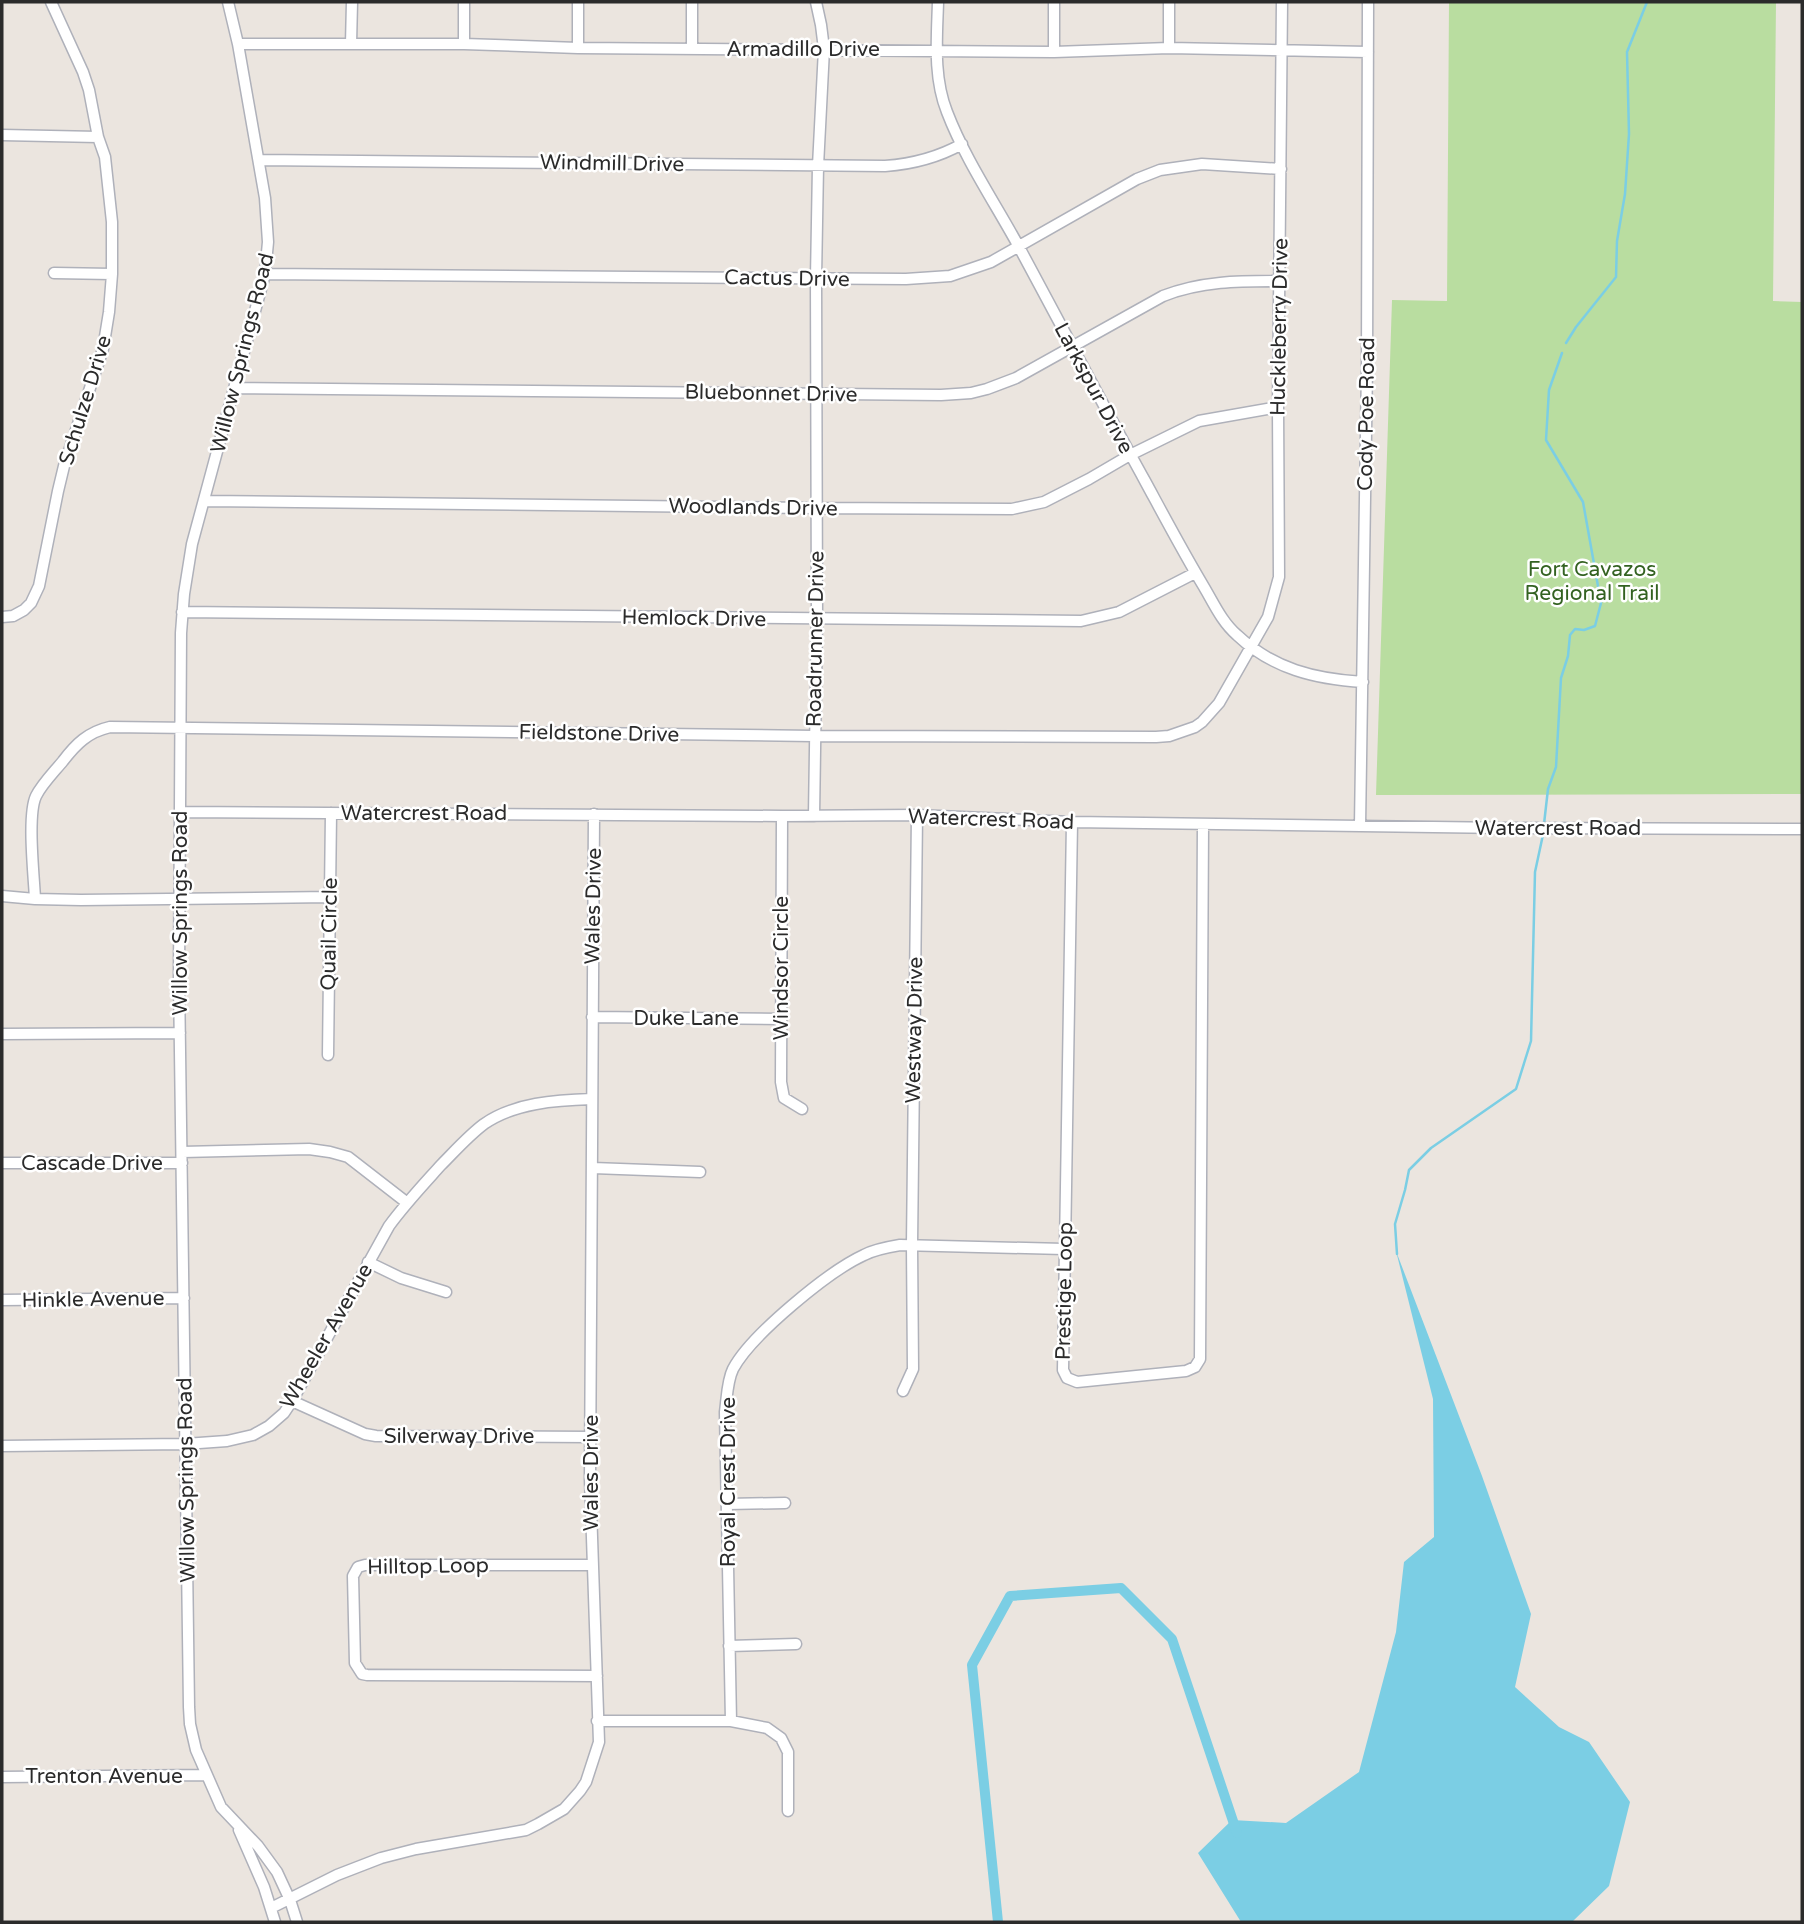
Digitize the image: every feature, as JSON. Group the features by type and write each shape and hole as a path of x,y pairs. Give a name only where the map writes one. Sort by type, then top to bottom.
{"street":[{"name":"Schulze Drive","path":"2,617 13,616 24,610 31,603 39,586 58,491 103,349 109,312 113,222 105,157 83,72 51,2"},
{"name":"Willow Springs Road","path":"228,2 259,160 268,242 265,274 192,544 182,612 180,1033 190,1724 196,1750 221,1807 258,1846 277,1872 297,1922"},
{"path":"351,44 352,2"},
{"path":"464,2 464,44"},
{"path":"578,2 578,48"},
{"path":"692,2 692,48"},
{"name":"Roadrunner Drive","path":"814,816 813,736 817,619 816,278 824,49 816,2"},
{"name":"Larkspur Drive","path":"938,2 937,70 943,100 962,144 1130,455 1224,622 1251,646 1280,665 1312,676 1363,682"},
{"path":"1054,2 1054,52"},
{"path":"1169,2 1169,48"},
{"name":"Huckleberry Drive","path":"1251,646 1268,617 1279,577 1282,2"},
{"name":"Cody Poe Road","path":"1360,826 1367,367 1368,2"},
{"name":"Armadillo Drive","path":"238,44 464,44 578,48 1054,52 1169,48 1368,52"},
{"path":"2,135 98,136"},
{"name":"Windmill Drive","path":"259,160 885,166 915,163 936,157 962,144"},
{"name":"Cactus Drive","path":"265,274 906,279 950,276 991,262 1137,179 1160,170 1202,164 1281,169"},
{"path":"54,273 112,274"},
{"name":"Bluebonnet Drive","path":"236,388 942,395 971,393 1016,377 1163,296 1183,288 1236,281 1279,281"},
{"name":"Woodlands Drive","path":"205,501 1012,509 1044,502 1199,421 1278,407"},
{"name":"Hemlock Drive","path":"182,612 1081,621 1119,612 1195,573"},
{"name":"Fieldstone Drive","path":"35,900 32,829 36,795 74,746 86,736 110,727 813,736 1156,737 1169,736 1202,722 1219,702 1251,646"},
{"name":"Watercrest Road","path":"180,812 917,815 1072,822 1802,829"},
{"name":"Quail Circle","path":"328,1055 331,813"},
{"name":"Wales Drive","path":"271,1908 337,1875 381,1858 416,1849 526,1830 564,1809 580,1791 586,1782 599,1742 592,1565 591,1437 594,814"},
{"name":"Westway Drive","path":"903,1391 913,1369 917,815"},
{"name":"Windsor Circle","path":"782,816 781,1082 784,1098 802,1109"},
{"name":"Prestige Loop","path":"1072,822 1063,1370 1068,1378 1077,1382 1186,1371 1195,1367 1200,1359 1203,824"},
{"path":"2,895 35,900 330,897"},
{"name":"Duke Lane","path":"592,1017 780,1019"},
{"path":"2,1034 180,1033"},
{"name":"Wheeler Avenue","path":"2,1446 185,1444 227,1441 253,1435 275,1422 292,1401 368,1262 406,1202 462,1143 485,1123 516,1109 564,1100 592,1099"},
{"name":"Cascade Drive","path":"2,1163 182,1157 309,1149 348,1157 406,1202"},
{"path":"593,1168 700,1172"},
{"name":"Royal Crest Drive","path":"731,1721 725,1412 732,1371 740,1359 750,1345 786,1311 833,1273 866,1254 886,1247 912,1245 1064,1250"},
{"path":"368,1262 401,1278 446,1292"},
{"name":"Hinkle Avenue","path":"2,1300 184,1298"},
{"name":"Silverway Drive","path":"292,1401 376,1436 591,1437"},
{"path":"727,1504 785,1503"},
{"name":"Hilltop Loop","path":"592,1565 358,1567 353,1576 355,1664 362,1674 367,1675 597,1676"},
{"path":"729,1646 796,1644"},
{"path":"597,1721 731,1721 767,1728 781,1738 788,1752 788,1811"},
{"name":"Trenton Avenue","path":"2,1777 206,1775"},
{"name":"Willow Springs Road","path":"237,1826 275,1922"}],"green space":[{"name":"Fort Cavazos Regional Trail","path":"1449,2 1776,2 1773,301 1802,302 1802,794 1376,795 1392,300 1447,301"}],"water":[{"path":"1396,1251 1482,1476 1531,1614 1515,1687 1559,1727 1589,1742 1630,1802 1609,1886 1572,1922 1241,1922 1198,1853 1232,1820 1286,1823 1359,1772 1396,1632 1404,1562 1434,1537 1433,1399"}],"waterway":[{"path":"1566,343 1616,277 1617,241 1625,194 1629,134 1627,52 1647,2"},
{"path":"1544,824 1548,789 1556,767 1561,678 1568,656 1570,635 1575,629 1584,630 1595,626 1601,603 1583,502 1546,440 1549,390 1562,353"},
{"path":"1397,1254 1395,1224 1409,1170 1431,1148 1516,1089 1531,1041 1535,872 1544,830"},
{"path":"998,1922 972,1665 1010,1596 1121,1588 1172,1639 1237,1833"}]}
